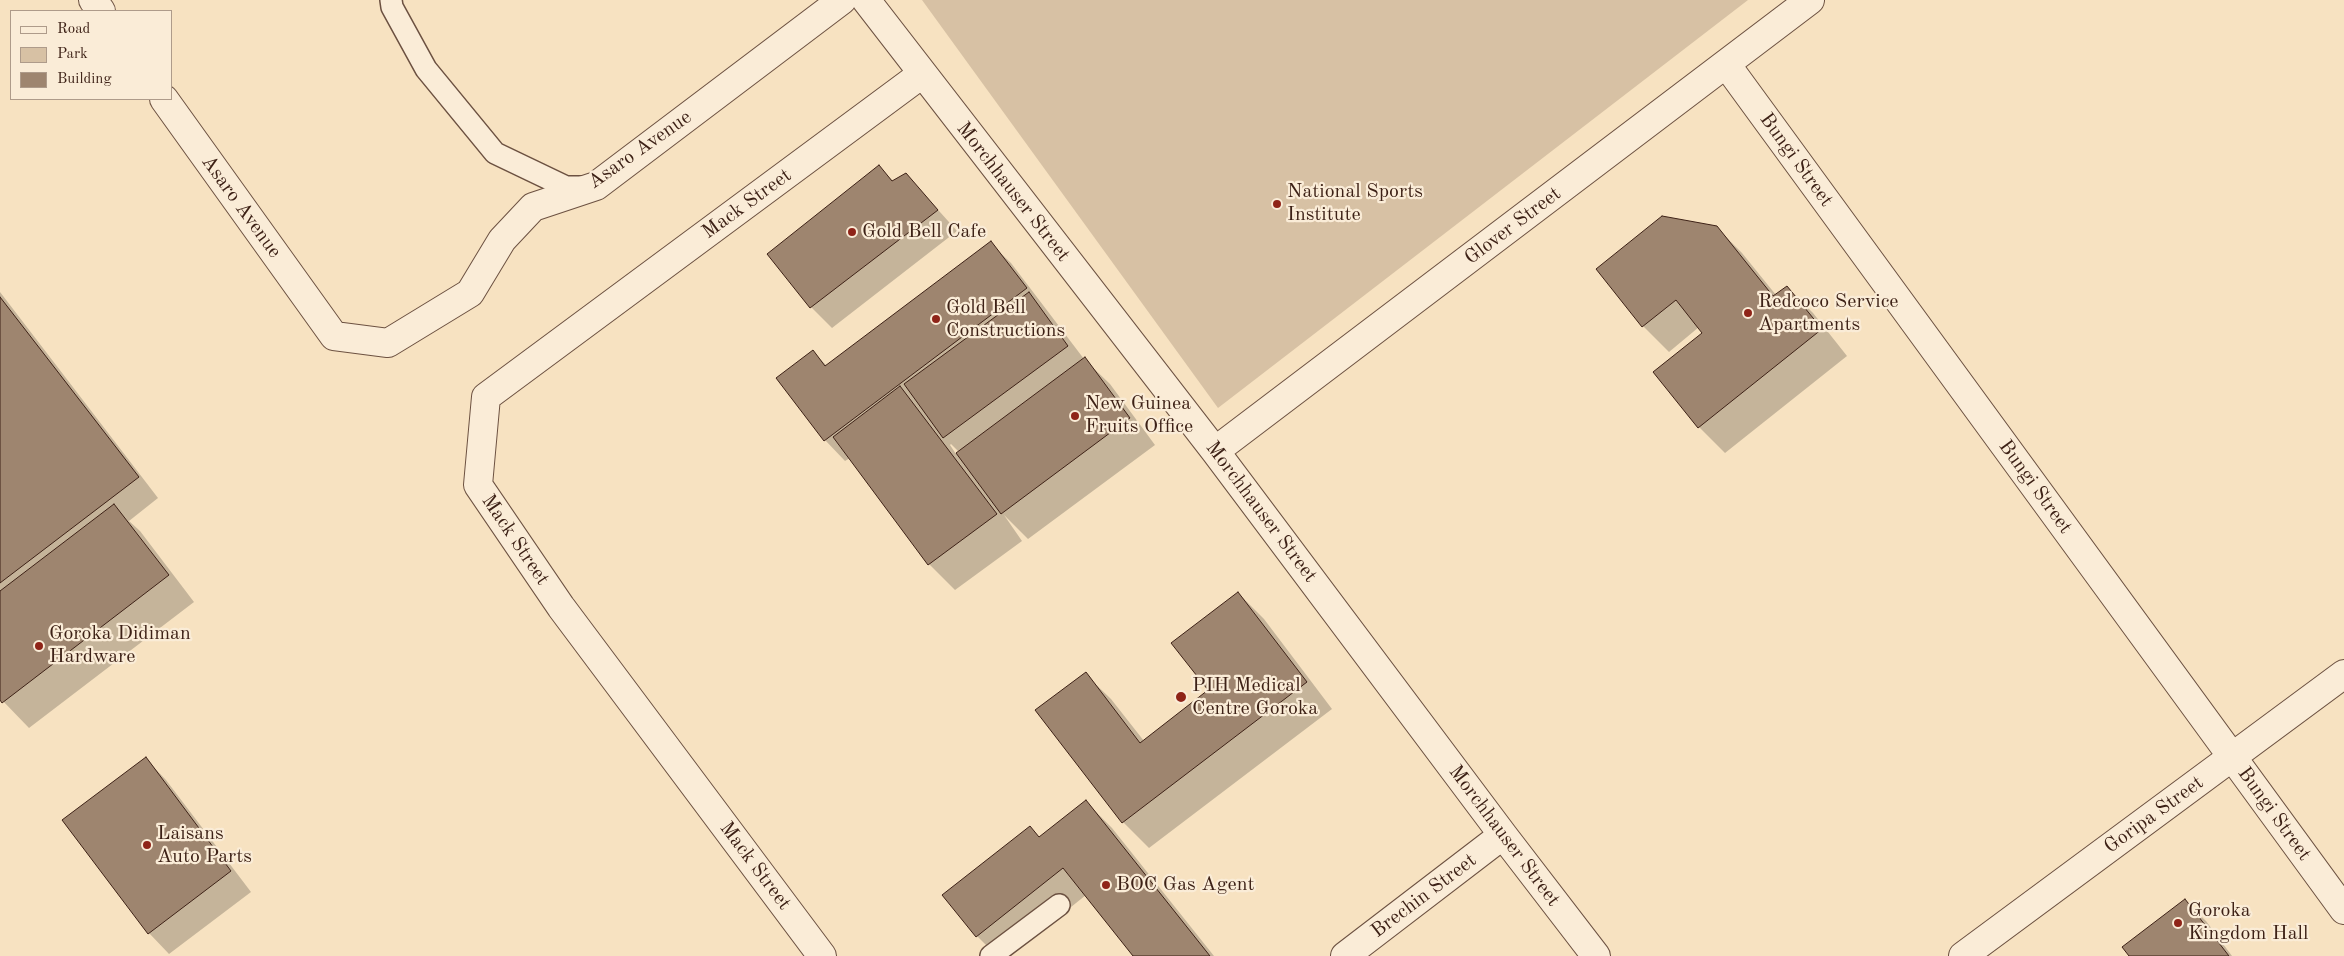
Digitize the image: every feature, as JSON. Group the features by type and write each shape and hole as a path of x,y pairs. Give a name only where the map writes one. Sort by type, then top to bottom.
{"street":[{"name":"Asaro Avenue","path":"165,100 334,336 388,343 470,294 502,240 533,207 596,186 842,0"},
{"name":"Morchhauser Street","path":"866,0 1215,452 1596,956"},
{"name":"Glover Street","path":"1215,452 1810,0"},
{"name":"Bungi Street","path":"1726,64 2344,910"},
{"name":"Mack Street","path":"822,956 561,607 478,485 486,397 922,74"},
{"name":"Goripa Street","path":"1963,956 2344,674"},
{"name":"Brechin Street","path":"1345,956 1503,835"}],"lane":[{"path":"391,0 392,7 426,69 495,153 566,187 596,186"},
{"path":"991,956 1059,905"}],"green space":[{"name":"National Sports Institute","path":"922,0 1748,0 1218,408"}],"building":[{"name":"Gold Bell Cafe","path":"879,165 892,181 906,173 938,210 810,308 767,254"},
{"name":"Redcoco Service Apartments","path":"1662,216 1717,226 1773,296 1787,286 1822,329 1698,428 1653,372 1702,333 1676,300 1642,327 1596,269"},
{"name":"Gold Bell Constructions","path":"991,241 1027,288 824,441 776,378 813,350 825,366"},
{"path":"1029,292 1068,346 943,438 904,384"},
{"path":"0,297 139,477 0,583"},
{"path":"1085,357 1130,418 1001,514 956,453"},
{"path":"900,386 997,514 928,565 833,437"},
{"name":"Goroka Didiman Hardware","path":"114,504 169,575 2,703 0,700 0,591"},
{"path":"1238,592 1307,682 1122,823 1035,710 1086,672 1140,743 1208,690 1171,643"},
{"name":"Laisans Auto Parts","path":"146,757 231,871 148,934 62,820"},
{"path":"1086,800 1210,956 1133,956 1063,868 976,937 942,895 1030,826 1039,837"},
{"name":"Goroka Kingdom Hall","path":"2185,899 2229,956 2129,956 2122,947"}],"place":[{"name":"National Sports Institute","path":"1277,204"},
{"name":"Gold Bell Cafe","path":"852,232"},
{"name":"Redcoco Service Apartments","path":"1748,313"},
{"name":"Gold Bell Constructions","path":"936,319"},
{"name":"New Guinea Fruits Office","path":"1075,416"},
{"name":"Goroka Didiman Hardware","path":"39,646"},
{"name":"PIH Medical Centre Goroka","path":"1181,697"},
{"name":"Laisans Auto Parts","path":"147,845"},
{"name":"BOC Gas Agent","path":"1106,885"},
{"name":"Goroka Kingdom Hall","path":"2178,923"}]}
